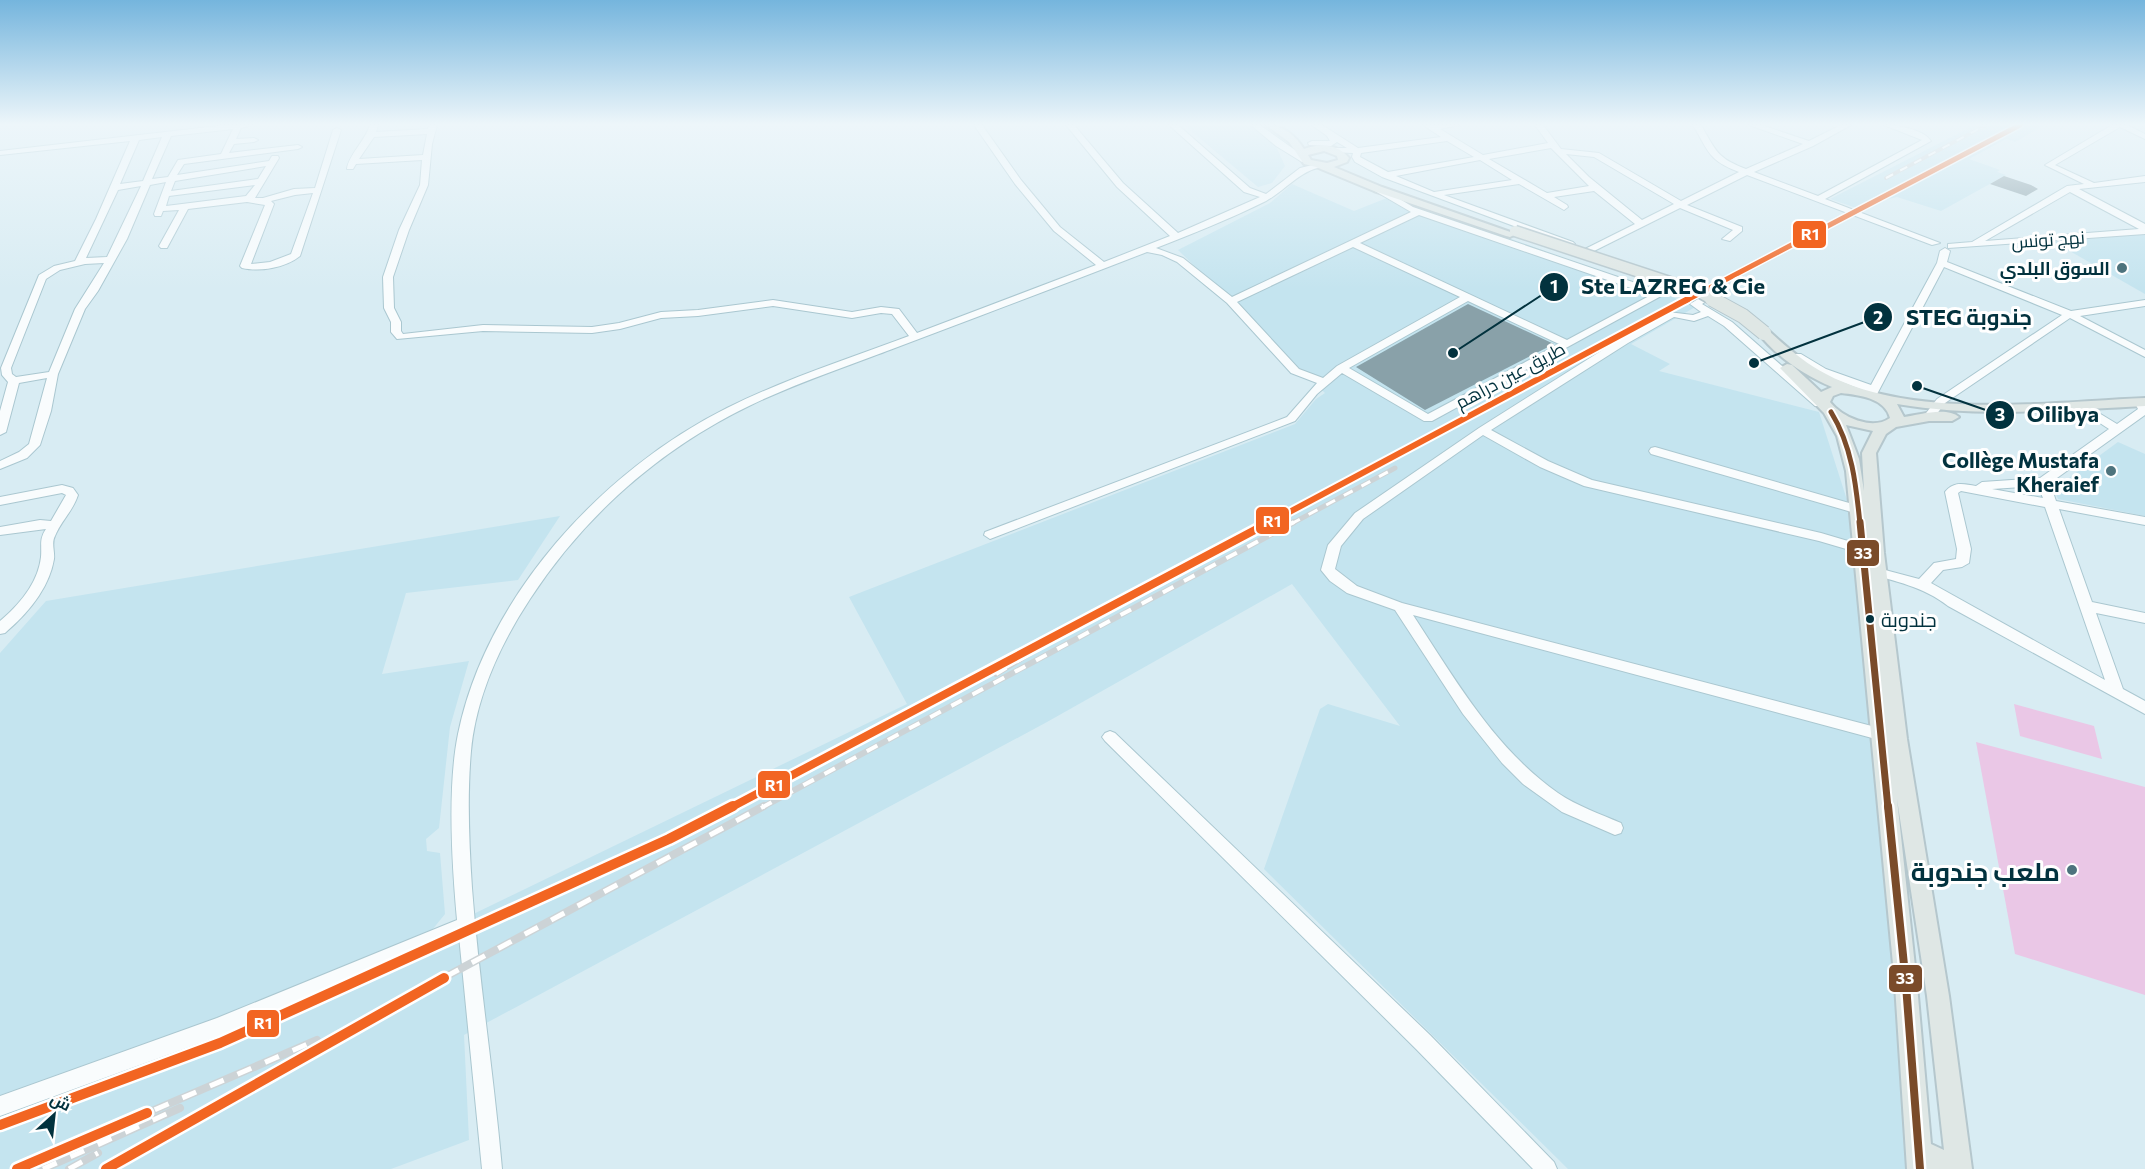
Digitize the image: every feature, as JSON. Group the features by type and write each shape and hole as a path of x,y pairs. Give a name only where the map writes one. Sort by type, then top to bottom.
{"main road":[{"path":"1355,180 1513,233"},
{"path":"1374,180 1386,187 1687,294 1758,333 1800,366 1826,381 1851,389 1933,412 1991,417 2090,412 2144,406"},
{"path":"1758,333 1827,407 1860,451 1889,737 1891,828 1919,1161 1959,1168 1938,996 1914,836 1889,737"},
{"path":"1851,389 1833,390 1824,397 1827,407 1861,425 1882,427 1933,412 2144,406"},
{"path":"1871,561 1859,510 1860,451 1897,419 1893,408 1874,394"},
{"path":"1891,828 1914,836"},
{"path":"1906,985 1938,996"}],"street":[{"path":"81,262 117,180"},
{"path":"0,465 23,455 34,445 45,411 53,374 80,309 93,291 137,209 148,180"},
{"path":"113,188 161,180"},
{"path":"171,180 159,212 184,206 245,200 263,201 294,192 317,190"},
{"path":"263,201 270,204 245,266 248,267 286,261 295,256 317,190 325,180"},
{"path":"424,180 388,277 389,308 396,322 396,332 401,337 483,328 592,330 620,326 661,315 698,313 773,303 852,315 891,310 897,312 915,337"},
{"path":"1016,180 1057,229 1103,266"},
{"path":"1115,180 1138,204 1178,238"},
{"path":"1235,180 1260,198"},
{"path":"1260,198 1278,180"},
{"path":"492,1169 487,1105 466,925 461,822 465,736 481,684 506,626 523,598 561,546 621,486 671,446 713,420 766,394 1178,238 1260,198 1286,180"},
{"path":"1397,180 1588,251 1730,180"},
{"path":"1587,180 1641,224"},
{"path":"1638,180 1680,204 1739,229 1727,239"},
{"name":"نهج تونس","path":"1767,180 1948,248 2145,229"},
{"path":"1820,198 1855,180"},
{"path":"2082,180 2092,184"},
{"path":"1971,245 2070,188 2139,180"},
{"path":"165,194 262,181"},
{"path":"245,200 251,197 262,181"},
{"path":"1433,194 1519,181 1564,207"},
{"path":"1545,196 1596,188"},
{"path":"2070,188 2145,229"},
{"path":"1378,189 1402,205 1419,212 1659,294"},
{"path":"164,246 184,206"},
{"path":"1231,301 1419,212"},
{"path":"1354,244 1568,344"},
{"path":"1827,407 1815,403 1728,324 1695,304 1711,294 1747,314 1810,365 1874,394 1948,248"},
{"path":"1146,250 1165,253 1180,260 1231,301 1295,371 1324,382"},
{"name":"طريق عين دراهم","path":"1341,368 1428,419 1680,283 1588,251"},
{"path":"14,381 7,375 6,368 42,277 52,270 81,262 109,260"},
{"path":"1942,263 2070,314 2145,354"},
{"path":"990,535 1287,422 1294,417 1313,392 1341,368 1467,297"},
{"path":"1933,412 1941,400 2070,314 2145,303"},
{"name":"طريق عين دراهم","path":"1400,607 1371,598 1338,582 1328,570 1335,545 1359,516 1483,430 1623,341 1672,314 1694,318 1710,312"},
{"path":"14,381 53,374"},
{"path":"0,432 14,381"},
{"path":"1922,584 1939,566 1962,563 1964,549 1951,492 1959,487 2043,482 2117,429 2144,406"},
{"path":"2090,412 2117,429"},
{"path":"1483,430 1544,464 1588,483 1821,537 1941,592 1953,603 2145,708"},
{"path":"1655,451 1859,510"},
{"path":"2043,482 2117,692"},
{"path":"1959,487 2145,521"},
{"path":"0,501 67,490 71,493 71,500 46,539 47,562 39,581 21,610 0,629"},
{"path":"0,531 40,524 54,526"},
{"path":"2086,606 2145,618"},
{"path":"1400,607 1889,737"},
{"path":"1400,607 1480,727 1520,771 1566,807 1615,828"},
{"path":"1110,737 1423,1042 1547,1169"},
{"path":"0,1106 219,1027 466,925"}],"shaded area":[{"path":"1249,180 1275,180 1272,183 1258,187"},
{"path":"1868,180 1998,180 1941,211 1897,197 1885,200 1865,211 1830,199"},
{"path":"1292,184 1354,211 1392,196 1697,306 1631,344 1670,364 1659,371 1819,412 1846,497 1859,520 1915,1169 1568,1169 1264,869 1320,709 1328,704 1400,726 1292,584 1047,722 464,1035 469,1140 391,1169 0,1169 0,1117 220,1036 458,932 459,921 907,704 849,597 1295,424 1316,399 1325,393 1178,250 1270,203"},
{"name":"السوق البلدي","path":"2145,234 2145,294 2054,242"},
{"name":"Collège Mustafa Kheraief","path":"2118,442 2145,454 2145,516 2058,499 2054,489"},
{"path":"560,516 518,580 406,593 382,674 469,661 450,727 439,828 426,839 427,851 440,853 445,914 428,935 218,1018 0,1097 0,653 46,601"},
{"path":"2014,704 2094,726 2102,759 2020,736"},
{"name":"ملعب جندوبة","path":"1976,742 2145,787 2145,995 2015,954"}],"building":[{"path":"1998,180 2015,180 2038,189 2026,196 1990,184"},
{"path":"1468,304 1554,344 1425,410 1356,367"}],"railway":[{"path":"1291,524 1395,468"},
{"path":"761,808 1294,522"},
{"path":"996,674 1050,641"},
{"path":"106,1169 391,1006 764,806"},
{"path":"17,1169 317,1040"},
{"path":"43,1169 180,1108"},
{"path":"69,1169 98,1153"}],"transit line":[{"name":"R1","path":"0,1125 220,1043 669,839 886,727 1868,203 1917,180"},
{"name":"33","path":"1831,412 1848,447 1859,510 1906,985 1920,1169"},
{"name":"R1","path":"106,1169 444,978"},
{"name":"R1","path":"17,1169 147,1113"}],"place":[{"name":"السوق البلدي","path":"2122,268"},
{"name":"Ste LAZREG & Cie","path":"1453,353"},
{"name":"STEG جندوبة","path":"1754,363"},
{"name":"Oilibya","path":"1917,386"},
{"name":"Collège Mustafa Kheraief","path":"2111,471"},
{"name":"جندوبة","path":"1870,619"},
{"name":"ملعب جندوبة","path":"2072,870"}]}
